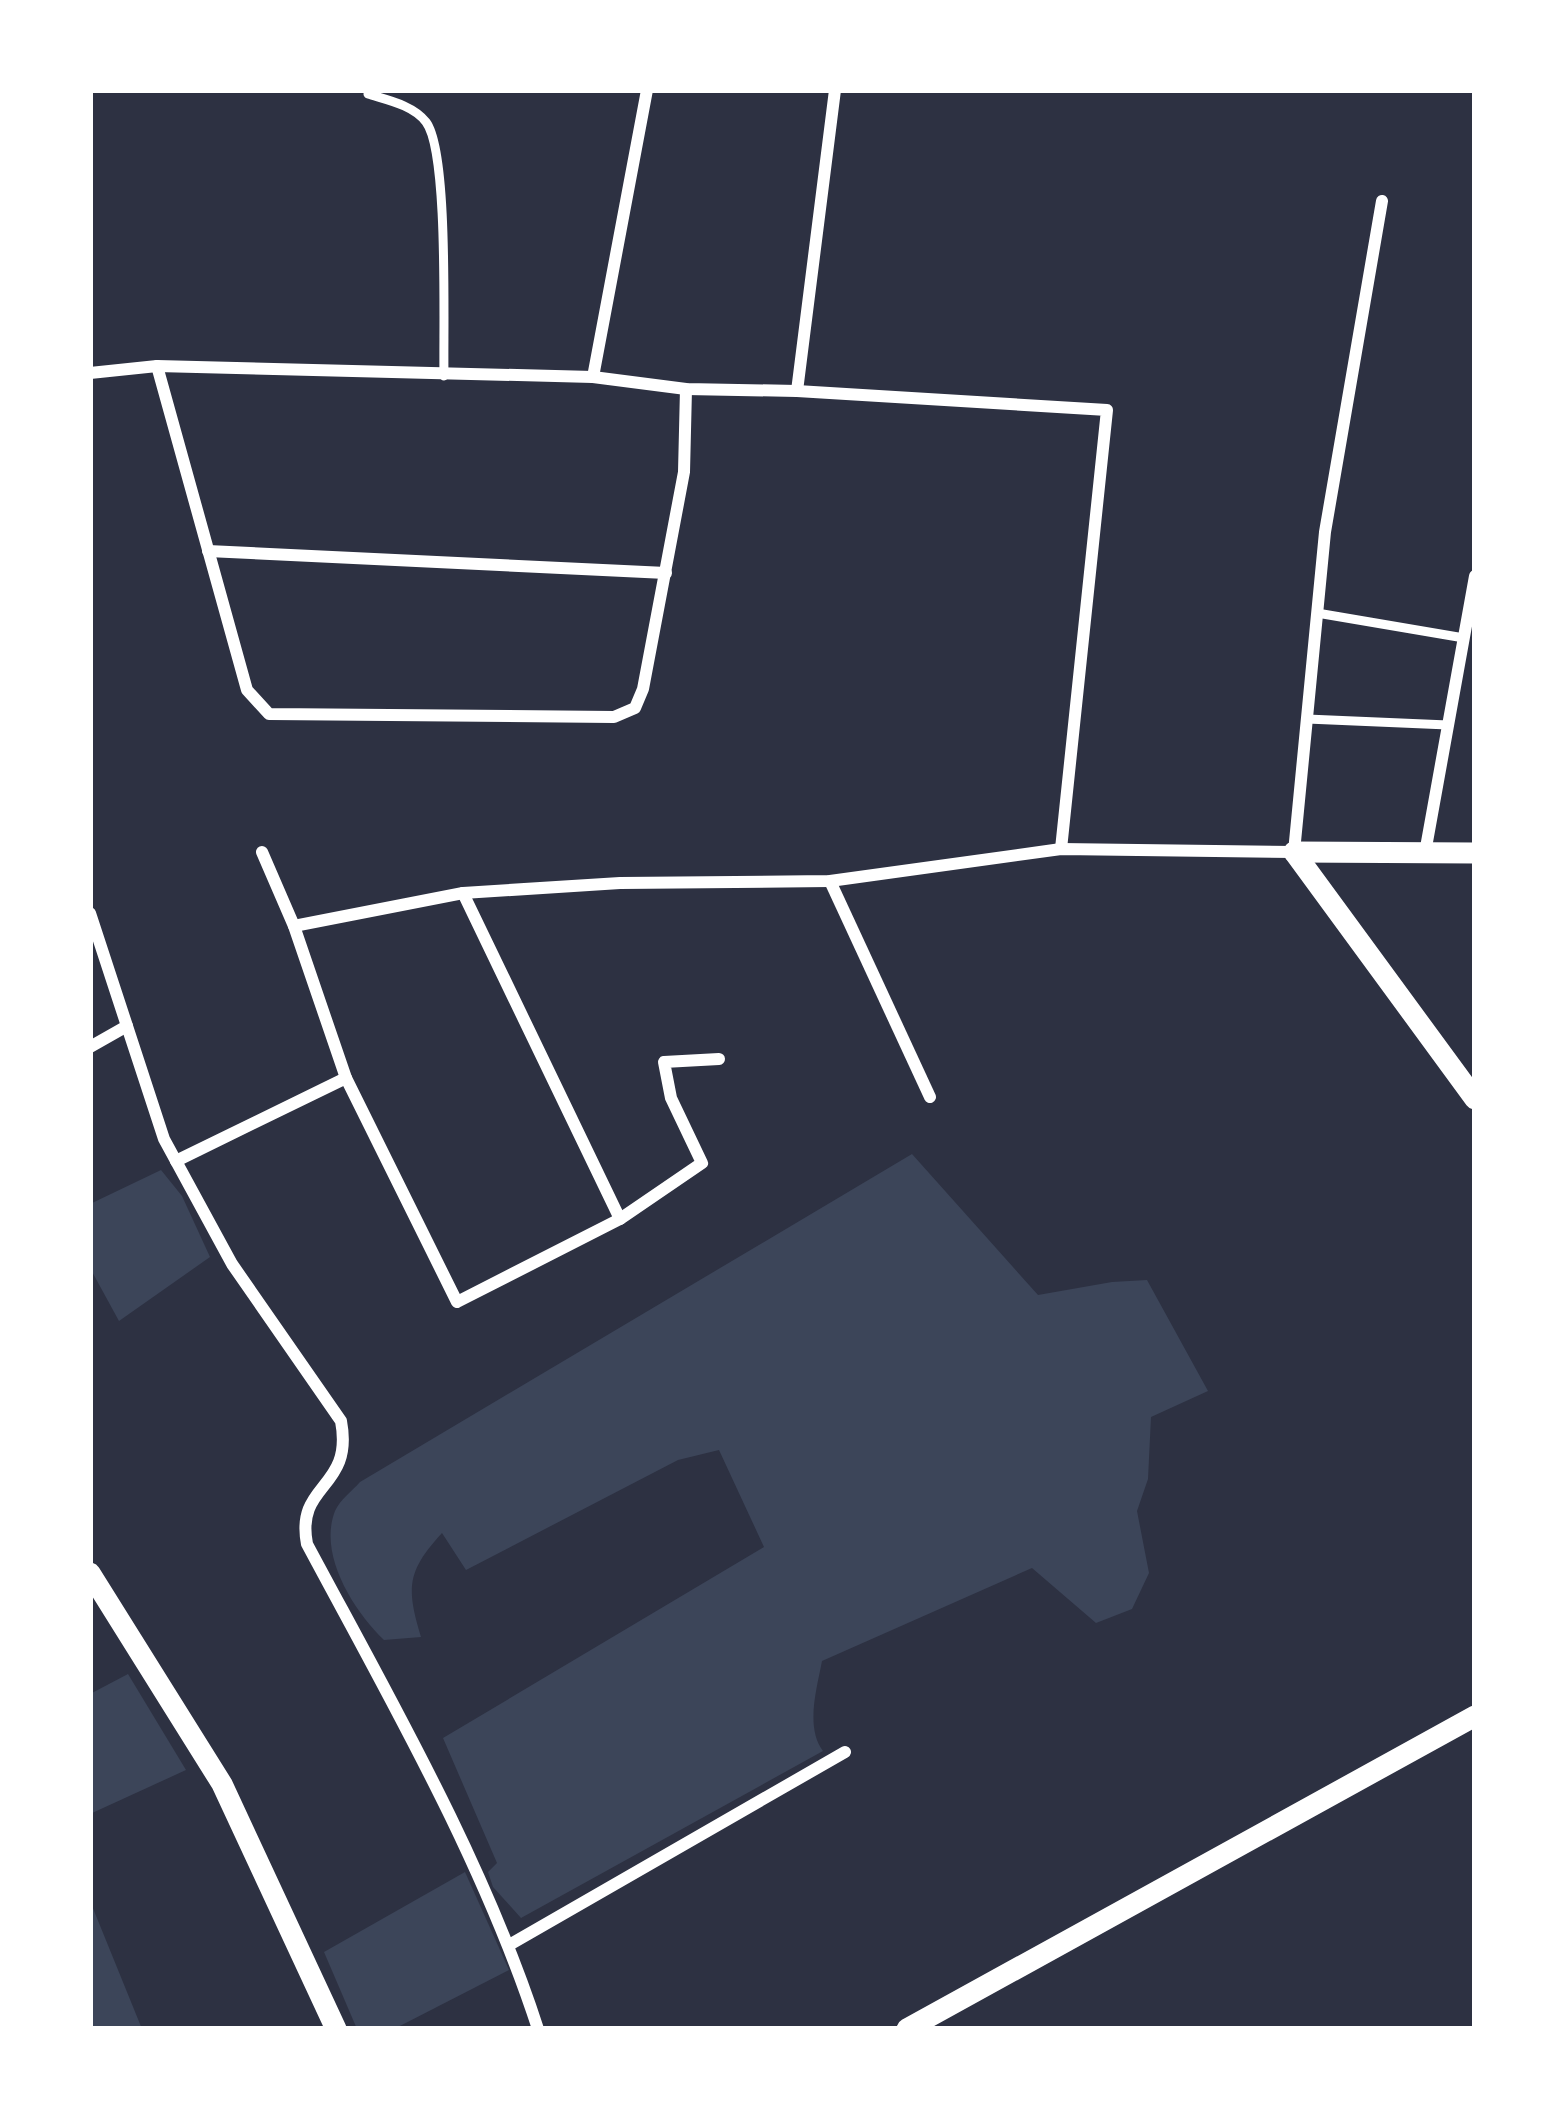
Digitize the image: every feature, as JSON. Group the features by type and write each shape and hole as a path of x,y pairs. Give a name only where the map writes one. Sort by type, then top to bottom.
{"street":[{"path":"593,377 646,90"},
{"path":"796,391 835,90"},
{"path":"1382,201 1325,532 1294,852 1475,1100"},
{"path":"157,366 247,690 269,714 614,717 635,708 644,689 684,472 686,389"},
{"path":"90,373 157,366 593,377 686,389 1107,410 1061,849"},
{"path":"208,550 666,573"},
{"path":"1425,853 1475,576"},
{"path":"294,926 463,893 620,883 830,881 1061,849 1475,853"},
{"path":"262,852 294,926 346,1078 457,1302 620,1219 702,1163 671,1098 664,1062 719,1059"},
{"path":"830,881 930,1097"},
{"path":"463,893 620,1219"},
{"path":"90,913 164,1139 232,1264 341,1421 346,1447 327,1484 306,1508 302,1522 307,1544 397,1712 508,1945 538,2029"},
{"path":"90,1047 127,1026"},
{"path":"176,1161 346,1078"},
{"path":"90,1573 221,1784 336,2029"},
{"path":"907,2029 1475,1716"},
{"path":"508,1945 845,1752"}],"lane":[{"path":"368,94 410,108 432,130 439,165 444,376"},
{"path":"1317,613 1464,638"},
{"path":"1307,719 1448,725"}],"shaded area":[{"path":"912,1154 1038,1295 1147,1280 1208,1391 1151,1417 1148,1479 1137,1511 1149,1573 1132,1609 1096,1623 1032,1568 822,1661 813,1719 823,1751 521,1918 493,1887 488,1872 497,1863 443,1738 764,1547 719,1450 678,1460 466,1570 442,1533 422,1558 413,1581 421,1637 384,1640 350,1597 335,1563 331,1528 335,1511 360,1482"},
{"path":"161,1170 182,1196 210,1257 119,1321 90,1268 90,1204"},
{"path":"128,1674 186,1770 90,1814 90,1694"},
{"path":"465,1872 509,1970 394,2029 357,2029 324,1952"},
{"path":"90,1901 142,2029 90,2029"}]}
